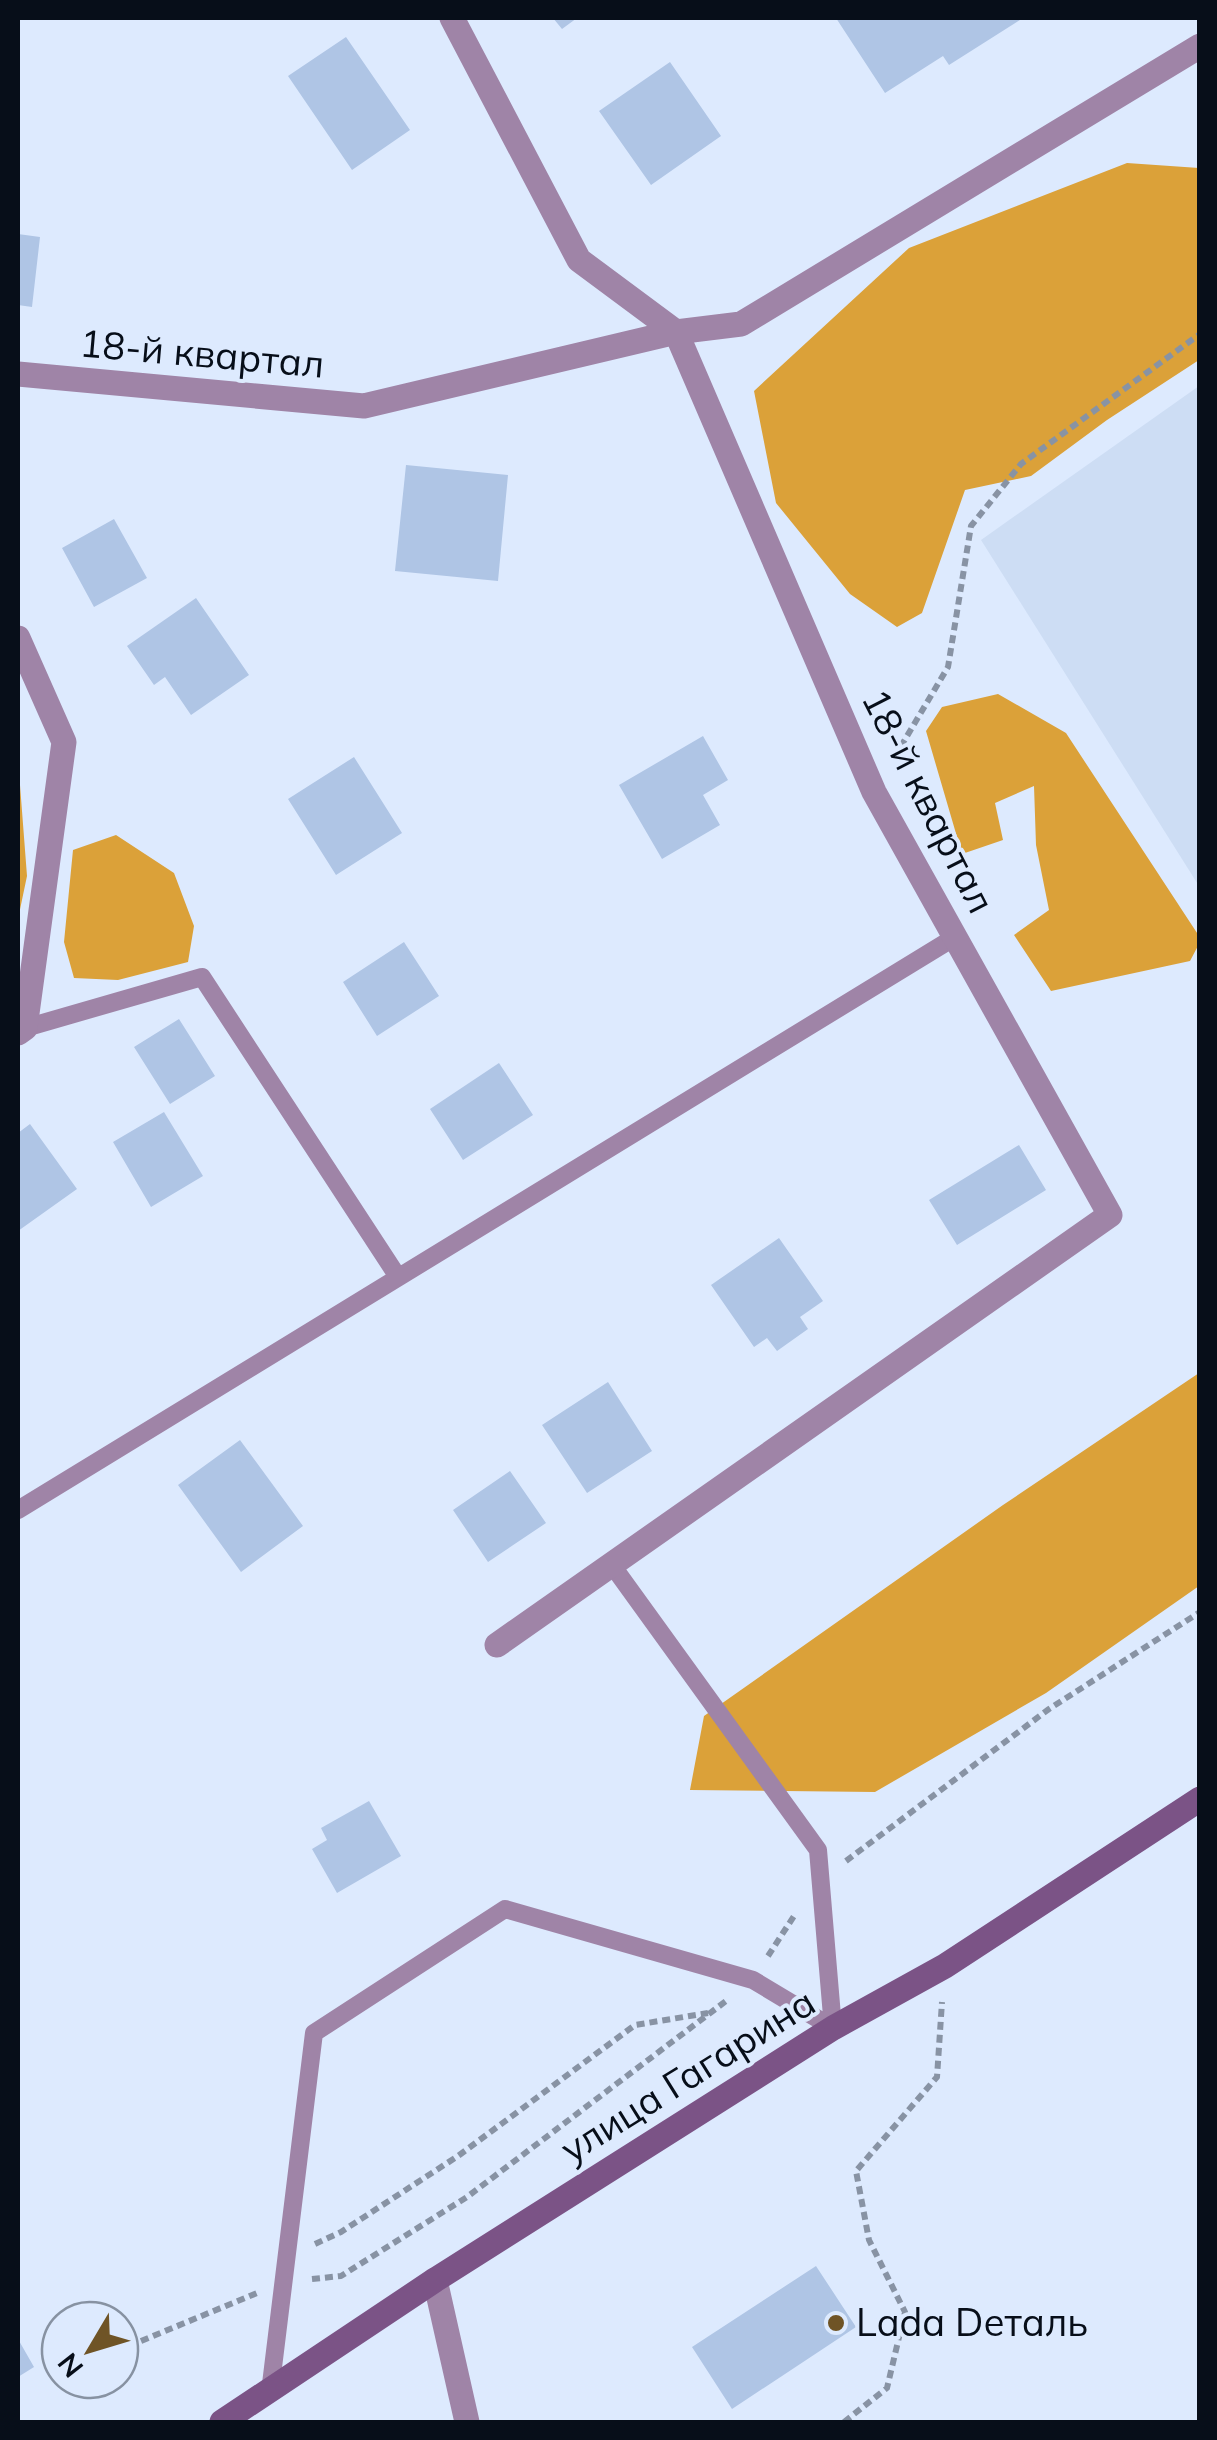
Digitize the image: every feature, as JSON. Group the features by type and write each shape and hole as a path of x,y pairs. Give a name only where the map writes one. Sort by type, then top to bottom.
{"main road":[{"name":"улица Гагарина","path":"222,2422 434,2280 832,2028 945,1966 1200,1800"}],"street":[{"path":"452,18 580,260 676,332 741,324 1200,46"},
{"name":"18-й квартал","path":"18,374 364,406 676,332 874,792 1110,1215 497,1645"},
{"path":"18,638 64,742 21,1030"},
{"path":"434,2280 467,2422"}],"lane":[{"path":"18,1510 955,937"},
{"path":"21,1030 202,977 398,1278"},
{"path":"612,1565 818,1850 832,2028"},
{"path":"270,2392 314,2032 505,1909 753,1980 832,2028"}],"path":[{"path":"874,792 948,667 971,526 1021,464 1200,334"},
{"path":"140,2341 282,2283 341,2276 452,2207 753,1980 820,1881 1049,1710 1200,1612"},
{"path":"844,2422 887,2388 906,2312 870,2240 856,2171 937,2078 945,1966"},
{"path":"282,2283 308,2248 341,2232 458,2156 636,2025 709,2013"}],"shaded area":[{"path":"1127,163 1199,168 1199,360 1031,476 965,490 922,613 897,627 850,594 776,503 754,391 909,248"},
{"path":"1199,386 1199,886 981,540"},
{"path":"998,694 1066,733 1199,936 1190,961 1051,991 1014,935 1049,910 1036,845 1034,786 995,803 1003,840 962,854 926,731 942,707"},
{"path":"18,759 27,876 18,919"},
{"path":"116,835 174,873 194,926 188,962 118,980 74,978 64,942 73,850"},
{"path":"1199,1373 1199,1586 1046,1693 875,1792 690,1790 704,1716 1003,1505"}],"building":[{"path":"553,18 577,18 562,29"},
{"path":"836,18 1023,18 949,65 943,56 885,93"},
{"path":"346,37 410,130 352,170 288,76"},
{"path":"670,62 721,136 651,185 599,111"},
{"path":"18,234 40,237 32,307 18,305"},
{"path":"406,465 508,475 498,581 395,571"},
{"path":"114,519 147,578 94,607 62,548"},
{"path":"196,598 249,675 191,715 165,677 154,685 127,646"},
{"path":"703,736 728,780 703,795 720,825 662,859 619,785"},
{"path":"354,757 402,833 336,875 288,799"},
{"path":"404,942 439,996 377,1036 343,982"},
{"path":"179,1019 215,1076 170,1104 134,1047"},
{"path":"499,1063 533,1115 463,1160 430,1109"},
{"path":"164,1112 203,1176 151,1207 113,1142"},
{"path":"30,1124 77,1189 18,1231 18,1133"},
{"path":"1019,1145 1046,1190 957,1245 929,1200"},
{"path":"779,1238 823,1301 800,1317 808,1329 777,1351 767,1338 754,1347 711,1285"},
{"path":"608,1382 652,1451 587,1493 542,1425"},
{"path":"240,1440 303,1526 241,1572 178,1485"},
{"path":"510,1471 546,1523 488,1562 453,1510"},
{"path":"369,1801 401,1856 337,1893 312,1849 327,1840 321,1828"},
{"path":"816,2266 856,2327 732,2409 692,2347"},
{"path":"18,2339 34,2367 18,2377"}],"place":[{"name":"Lada Dеталь","path":"836,2323"}]}
